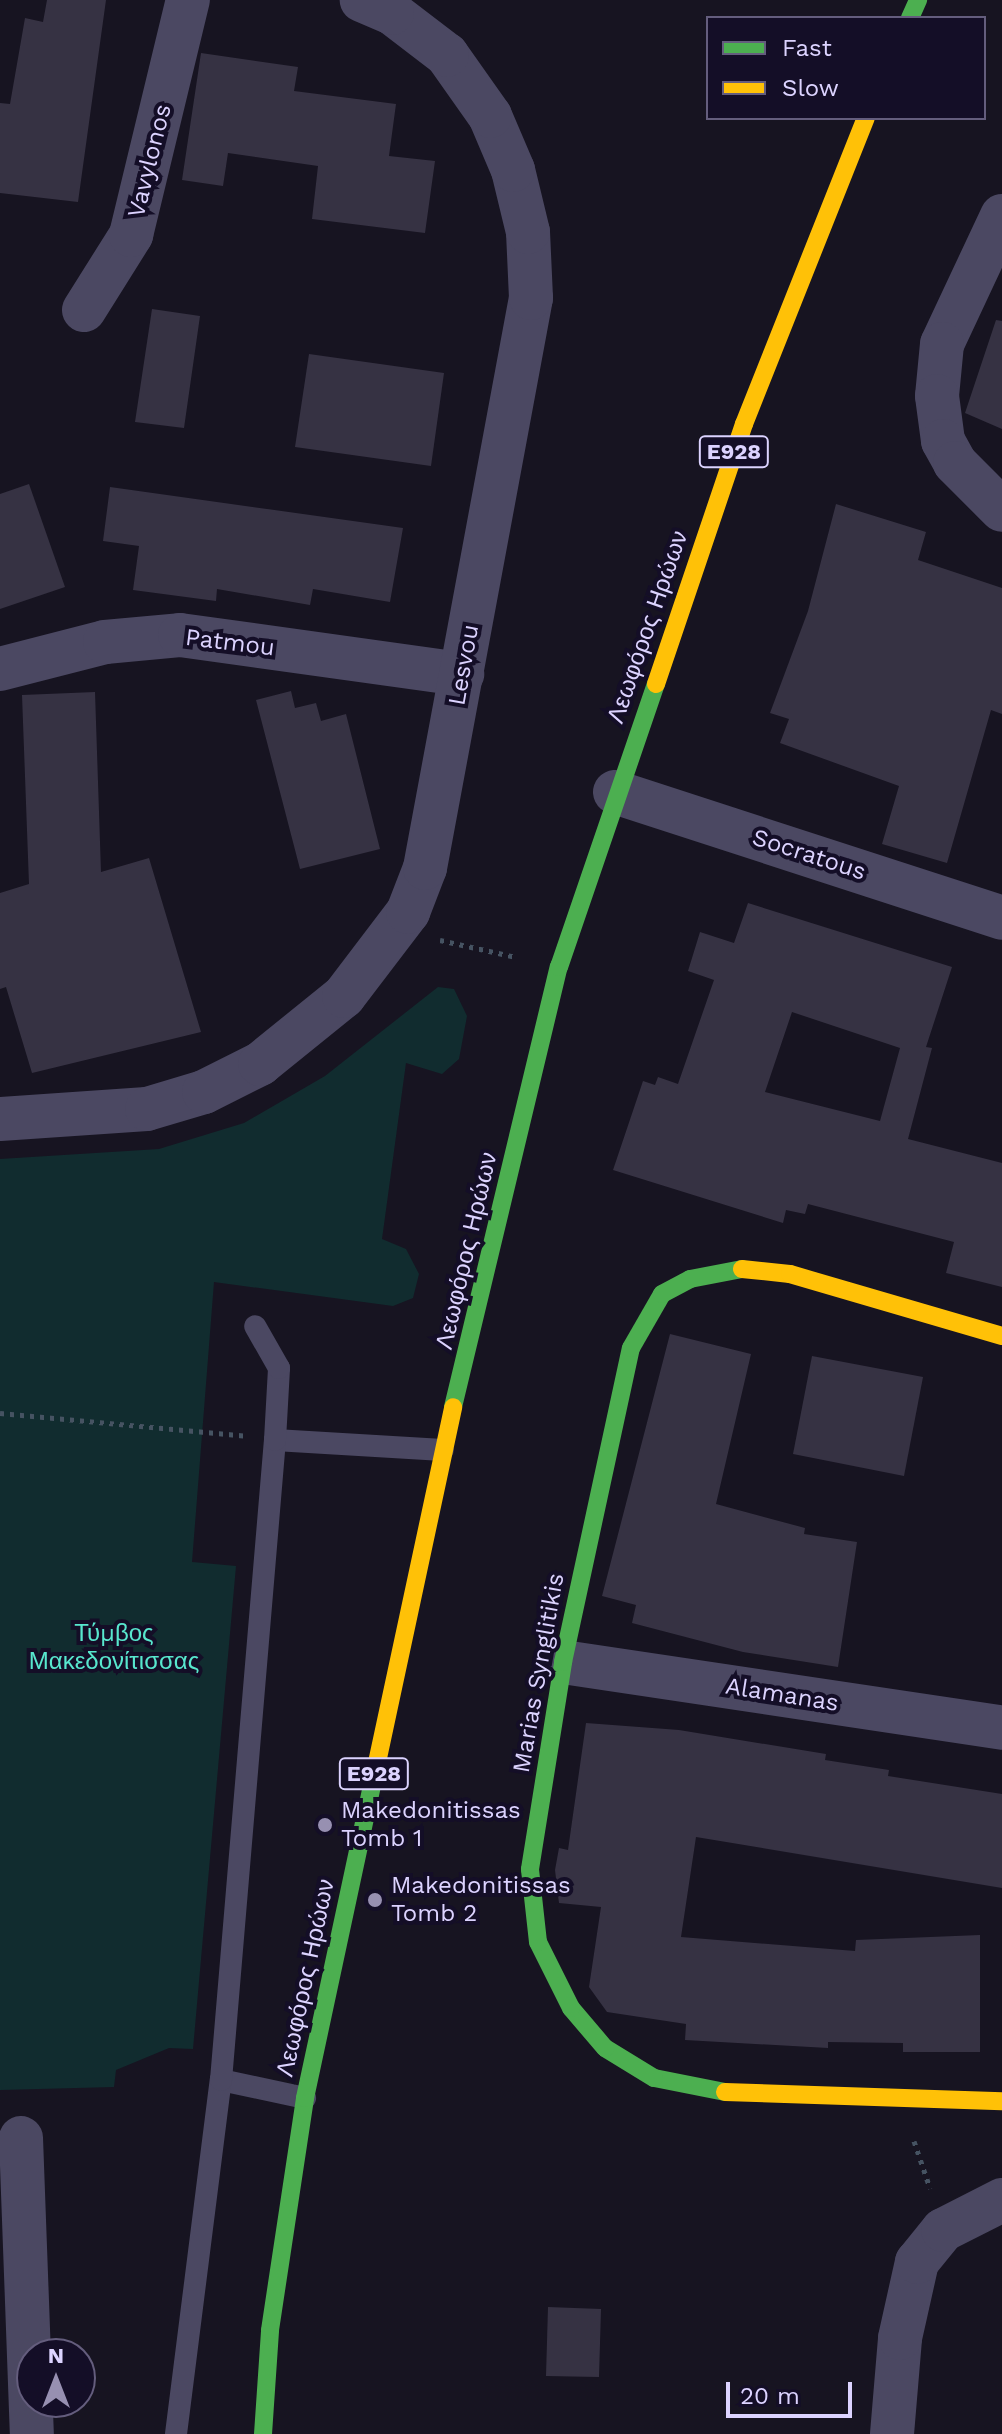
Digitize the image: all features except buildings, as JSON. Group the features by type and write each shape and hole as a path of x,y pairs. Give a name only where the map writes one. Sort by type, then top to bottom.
{"main road":[{"name":"Λεωφόρος Ηρώων","path":"263,2434 270,2330 305,2098 443,1450 559,967 615,792 744,424 865,120"},
{"name":"Marias Synglitikis","path":"1002,1336 790,1274 747,1268 690,1279 662,1294 631,1348 563,1662 531,1900 538,1942 571,2008 605,2048 654,2078 737,2094 1002,2101"}],"street":[{"name":"Vavylonos","path":"84,310 131,235 188,0"},
{"name":"Lesvou","path":"0,1119 71,1118 147,1109 204,1092 260,1064 344,996 396,930 425,868 531,298 528,232 513,170 490,116 447,55 392,13 362,0"},
{"path":"1002,216 942,344 937,396 943,441 955,463 1002,510"},
{"name":"Patmou","path":"0,669 105,642 180,635 462,674"},
{"name":"Socratous","path":"615,792 1002,918"},
{"name":"Alamanas","path":"563,1662 1002,1728"},
{"path":"21,2138 32,2434"},
{"path":"892,2434 906,2295 917,2262 943,2230 1002,2200"}],"lane":[{"path":"176,2434 221,2080 275,1440 279,1368 255,1326"},
{"path":"275,1440 443,1450"},
{"path":"221,2080 305,2098"}],"path":[{"path":"396,930 559,967"},
{"path":"0,1413 275,1440"},
{"path":"900,2098 943,2230"}],"green space":[{"name":"Τύμβος Μακεδονίτισσας","path":"438,987 454,989 467,1016 459,1059 442,1074 406,1063 382,1239 406,1249 419,1274 413,1298 393,1306 214,1282 192,1562 236,1566 193,2049 169,2048 116,2070 114,2087 0,2090 0,1159 159,1149 244,1123 325,1076"}],"traffic: fast":[{"path":"911,16 918,0"},
{"path":"453,1407 559,967 656,684"},
{"path":"725,2092 654,2078 605,2048 571,2008 538,1942 530,1869 563,1662 631,1348 662,1294 690,1279 742,1269"},
{"path":"263,2434 270,2330 305,2098 375,1772"}],"traffic: slow":[{"path":"656,684 744,424 865,120"},
{"path":"742,1269 790,1274 1002,1336"},
{"path":"375,1772 453,1407"},
{"path":"725,2092 1002,2101"}],"place":[{"name":"Makedonitissas Tomb 1","path":"325,1825"},
{"name":"Makedonitissas Tomb 2","path":"375,1900"}]}
